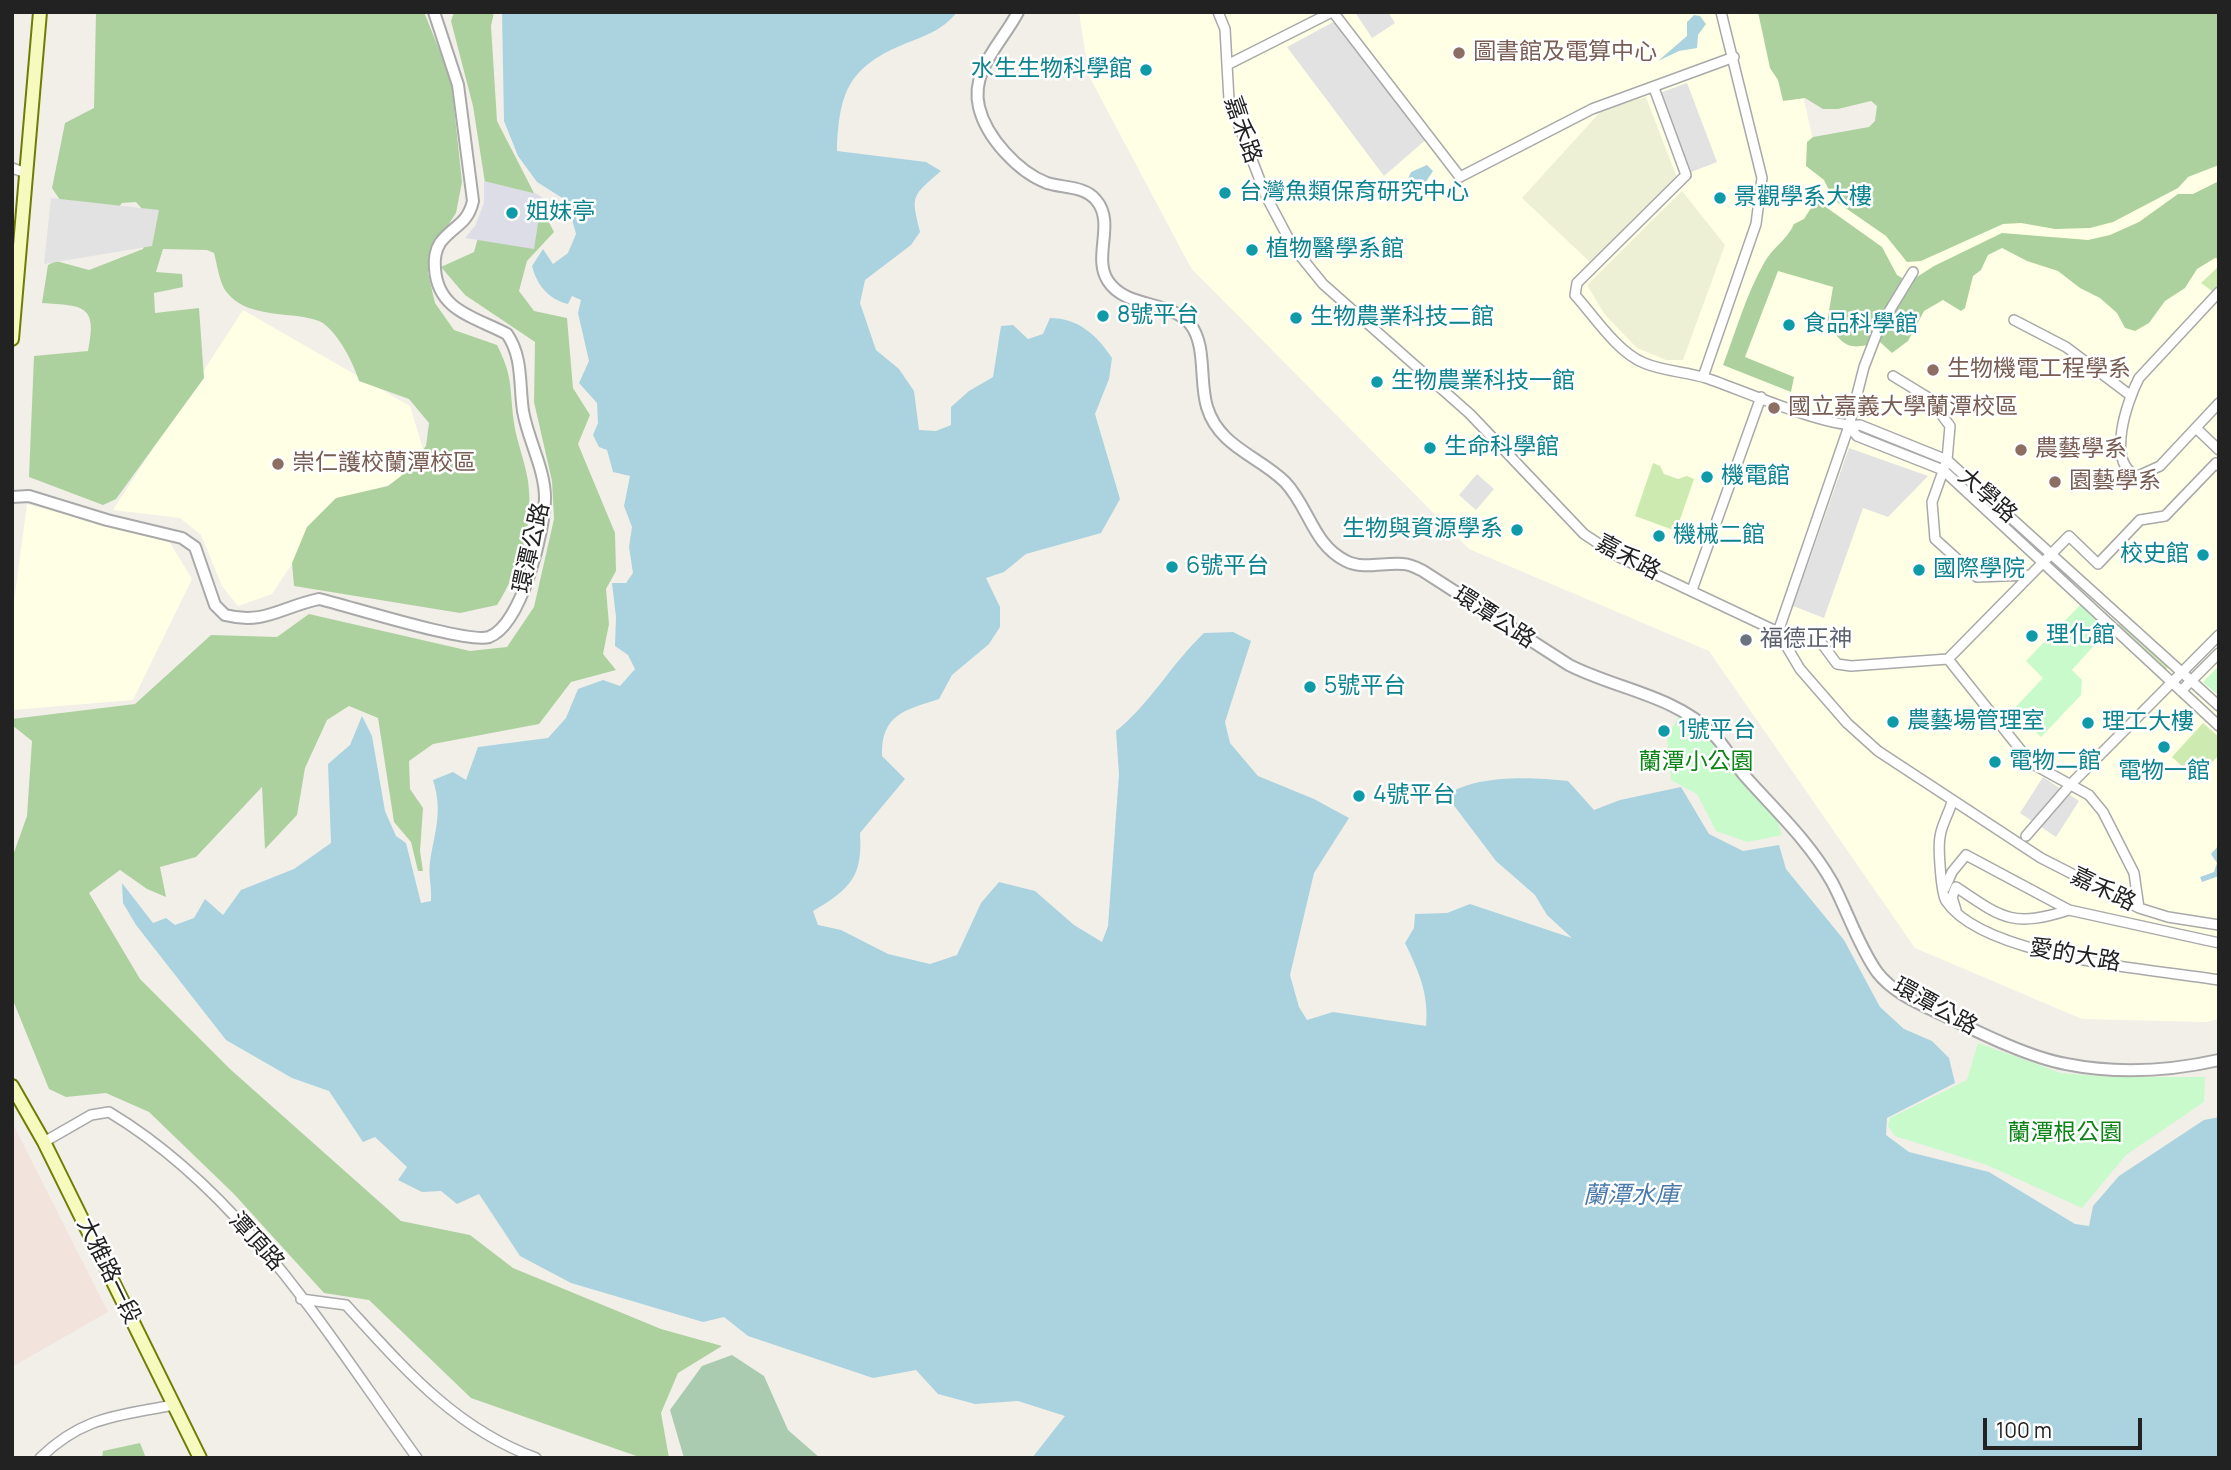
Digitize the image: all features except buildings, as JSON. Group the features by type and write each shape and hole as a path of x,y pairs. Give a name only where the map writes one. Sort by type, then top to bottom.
{"main road":[{"path":"12,340 40,12"},
{"name":"大雅路一段","path":"12,1086 44,1142 201,1458"}],"street":[{"name":"環潭公路","path":"12,496 29,496 107,520 182,538 195,547 215,605 225,615 259,620 297,604 319,599 466,638 491,636 503,628 527,586 545,499 543,480 525,420 518,354 513,343 506,334 449,305 435,274 436,249 442,240 469,216 472,201 456,76 434,12"},
{"name":"環潭公路","path":"1018,12 980,72 977,99 986,123 1008,158 1020,170 1048,183 1090,194 1098,201 1105,218 1102,271 1108,283 1121,295 1185,318 1196,337 1207,407 1215,423 1238,449 1285,482 1320,539 1332,553 1348,562 1366,566 1404,564 1423,570 1569,666 1637,690 1693,718 1714,734 1744,775 1774,805 1830,879 1877,971 1890,985 1916,1002 1980,1033 2065,1064 2176,1069 2219,1060"},
{"name":"嘉禾路","path":"1218,12 1225,29 1229,100 1266,196 1293,247 1323,284 1470,414 1584,534 1619,557 1778,632 1800,669 1847,723 1878,751 2041,858 2139,908 2168,918 2219,925"},
{"path":"1229,64 1332,12 1460,177 1592,109 1734,57"},
{"path":"1703,377 1756,224 1762,178 1721,12"},
{"name":"大學路","path":"1654,88 1686,175 1577,283 1575,295 1621,345 1642,362 1703,377 1849,426 1860,425 1947,460 2219,706"},
{"path":"12,169 26,173"},
{"path":"1778,632 1849,426 1853,402 1879,328 1913,272"},
{"path":"2217,297 2139,378 2130,395 2120,458 2129,473 2138,476 2160,466 2219,403"},
{"path":"2014,320 2066,347 2130,395"},
{"path":"1893,376 1929,398 1950,426 1947,460 1932,502 1935,539 1977,577 2030,575"},
{"path":"1692,590 1761,397"},
{"path":"1849,426 1857,436 1943,470 2219,726"},
{"path":"2196,428 2219,450"},
{"path":"1784,645 1807,634 1817,638 1837,664 1851,666 1948,659 2069,536 2098,564 2140,520 2165,516 2216,463 2219,466"},
{"path":"2026,836 2071,784 2219,635"},
{"path":"2181,691 2219,653"},
{"path":"1948,659 2031,763 2090,795 2116,834 2134,873 2139,908"},
{"path":"1944,898 1940,837 1952,802"},
{"path":"1944,898 1952,872 1966,855 2069,911 2219,943"},
{"path":"1958,914 1952,897 1956,887 2000,917 2013,920 2069,911"},
{"name":"愛的大路","path":"1944,898 1958,914 1977,927 2026,948 2219,980"},
{"name":"潭頂路","path":"44,1142 91,1115 109,1112 163,1150 274,1259 417,1458"},
{"path":"301,1299 346,1305 411,1377 470,1426 536,1458"},
{"path":"40,1458 58,1440 93,1420 173,1405"}],"shaded area":[{"name":"國立嘉義大學蘭潭校區","path":"1079,12 1784,12 1818,162 2219,153 2219,1019 2206,1022 2082,1019 1915,948 1709,651 1469,549 1191,268 1089,76"},
{"path":"1355,12 1388,12 1395,23 1372,38"},
{"path":"1339,19 1429,137 1384,176 1287,47"},
{"path":"1687,83 1717,162 1681,176 1651,96"},
{"path":"1646,97 1677,178 1590,262 1522,198 1602,110"},
{"name":"姐妹亭","path":"484,181 537,194 550,203 550,209 539,217 534,249 465,238 475,226 484,203"},
{"path":"1682,191 1725,245 1683,360 1666,360 1637,348 1605,315 1587,285"},
{"path":"51,198 159,210 152,246 44,264"},
{"name":"崇仁護校蘭潭校區","path":"243,310 410,406 423,449 402,480 330,506 272,594 238,606 222,586 201,535 180,518 113,510"},
{"path":"1849,448 1928,476 1888,517 1863,508 1824,618 1793,606"},
{"path":"1477,474 1494,489 1476,510 1459,495"},
{"path":"27,504 169,541 192,579 133,700 12,710 12,617"},
{"path":"2043,777 2079,801 2056,837 2020,813"},
{"path":"12,1122 108,1312 12,1367"},
{"path":"732,1355 764,1376 788,1430 820,1458 684,1458 670,1410 702,1366"}],"green space":[{"path":"96,12 424,12 451,79 462,182 456,213 431,252 428,273 435,303 454,330 497,345 509,375 515,430 528,481 529,513 523,546 497,605 460,613 294,586 292,563 307,527 336,498 388,486 401,476 426,446 429,423 409,399 359,381 343,346 323,323 305,317 255,310 233,299 223,286 214,253 207,250 163,249 156,272 182,274 183,287 154,293 155,313 199,308 204,378 116,499 103,505 29,477 34,356 88,351 91,336 89,316 84,310 68,305 42,303 48,265 56,261 89,270 143,249 151,219 136,202 122,203 117,209 60,200 52,188 65,123 94,108"},
{"path":"454,12 494,12 491,26 497,121 554,232 527,261 519,291 534,311 567,318 573,388 590,415 578,444 615,533 616,571 606,589 609,624 603,654 616,670 571,682 539,724 433,744 409,761 410,789 423,808 420,851 423,871 418,871 411,842 394,822 378,718 349,706 327,720 305,768 297,815 265,849 262,787 196,857 160,867 166,897 147,889 120,870 89,893 140,979 230,1069 401,1221 470,1235 513,1268 661,1329 722,1346 678,1373 661,1413 669,1458 642,1458 471,1398 369,1300 324,1293 234,1194 149,1112 106,1093 66,1097 49,1089 12,998 12,858 27,816 32,741 12,725 12,719 135,704 211,635 277,637 309,614 470,651 507,647 534,607 554,519 552,481 534,402 535,342 465,295 441,267 474,252 488,202 473,106 451,21"},
{"path":"1758,12 2219,12 2219,165 2188,177 2178,188 2113,222 2090,228 2055,229 2021,223 2003,224 1921,261 1907,262 1886,236 1834,200 1824,180 1806,166 1807,142 1813,137 1869,127 1875,121 1877,106 1871,101 1838,109 1823,109 1805,98 1783,101 1778,80 1770,68"},
{"path":"2219,181 2219,259 2215,258 2197,269 2185,288 2165,301 2149,323 2135,331 2125,328 2117,313 2100,298 2080,288 2058,271 2027,261 2002,248 1988,255 1981,270 1973,276 1965,308 1961,311 1943,300 1924,311 1908,341 1892,353 1880,342 1861,346 1844,343 1827,323 1833,287 1778,271 1745,357 1794,377 1791,392 1723,365 1764,263 1794,224 1804,219 1816,200 1882,247 1897,275 1909,282 1934,266 2002,233 2088,240 2110,235 2139,222 2178,194 2193,194"},
{"path":"2219,266 2219,296 2201,283"},
{"path":"1653,463 1660,466 1664,474 1678,479 1687,476 1694,479 1676,531 1635,516"},
{"path":"2086,599 2113,624 2072,670 2082,680 2081,695 2041,737 2013,710 2043,678 2026,661"},
{"path":"2120,622 2168,667 2166,670 2118,625"},
{"path":"2219,666 2219,696 2203,682"},
{"name":"蘭潭小公園","path":"1680,714 1708,737 1738,777 1775,813 1782,835 1747,842 1716,831 1697,794 1671,780 1667,737"},
{"path":"2203,723 2219,737 2219,755 2196,779 2172,757"},
{"name":"蘭潭根公園","path":"1978,1043 2061,1073 2107,1077 2205,1077 2204,1102 2126,1155 2082,1208 1987,1165 1895,1136 1888,1126 1890,1118 1967,1080"},
{"path":"140,1443 146,1458 102,1458 103,1451"}],"water":[{"name":"蘭潭水庫","path":"502,12 957,12 939,28 869,63 850,86 840,114 837,151 926,162 941,171 916,197 915,211 920,232 911,245 865,280 860,303 876,350 899,369 914,391 919,430 936,431 951,425 951,407 969,391 993,377 1001,326 1013,325 1028,339 1043,334 1050,318 1069,321 1093,335 1112,358 1109,379 1095,414 1120,499 1101,533 1026,554 1004,572 986,578 1000,607 1000,627 989,644 952,675 939,699 906,711 891,722 883,742 882,756 905,779 860,833 859,861 852,880 836,896 813,911 818,925 841,930 888,954 930,964 957,955 981,903 999,882 1035,891 1074,925 1102,942 1108,926 1119,774 1116,731 1140,708 1204,633 1233,632 1251,641 1225,722 1230,743 1258,776 1314,799 1349,818 1314,873 1290,975 1299,1007 1307,1020 1333,1012 1426,1026 1427,1014 1422,983 1405,943 1414,928 1415,914 1447,913 1470,904 1572,938 1547,915 1535,895 1496,861 1446,795 1459,788 1489,780 1522,778 1568,781 1594,810 1620,800 1681,787 1709,834 1743,851 1779,845 1786,869 1844,940 1880,1007 1904,1029 1932,1041 1949,1058 1955,1083 1887,1118 1886,1135 1909,1152 1989,1172 2075,1224 2089,1226 2093,1206 2119,1176 2204,1120 2219,1117 2219,1458 1032,1458 1065,1416 1018,1401 975,1404 938,1394 916,1370 873,1378 748,1336 724,1317 703,1322 571,1283 520,1256 479,1194 457,1204 441,1191 422,1192 398,1180 407,1167 375,1137 363,1142 329,1091 292,1078 226,1040 136,925 123,903 122,883 153,923 166,918 175,925 194,918 205,899 223,915 241,890 294,869 331,843 328,764 350,745 362,716 372,736 385,811 396,836 406,843 421,903 431,901 430,867 438,812 433,780 453,772 466,780 478,747 548,738 566,718 578,689 603,680 620,686 635,669 628,655 615,646 616,617 612,583 626,583 633,573 629,547 632,527 624,506 630,476 613,472 607,450 599,447 593,435 598,423 597,403 579,383 589,361 578,313 581,300 572,296 568,304 549,295 540,285 532,266 543,249 553,264 568,253 576,234 567,201 537,182 518,156 504,121"},
{"path":"1694,15 1700,16 1706,24 1698,35 1697,48 1679,51 1658,61 1687,36 1687,22"},
{"path":"1427,165 1433,171 1423,186 1416,188 1407,181 1411,172"},
{"path":"2219,845 2219,876 2202,882 2200,877 2214,872 2217,863 2211,854"}],"place":[{"name":"圖書館及電算中心","path":"1459,53"},
{"name":"水生生物科學館","path":"1146,70"},
{"name":"台灣魚類保育研究中心","path":"1225,193"},
{"name":"景觀學系大樓","path":"1720,198"},
{"name":"姐妹亭","path":"512,213"},
{"name":"植物醫學系館","path":"1252,250"},
{"name":"8號平台","path":"1103,316"},
{"name":"生物農業科技二館","path":"1296,318"},
{"name":"食品科學館","path":"1789,325"},
{"name":"生物機電工程學系","path":"1933,370"},
{"name":"生物農業科技一館","path":"1377,382"},
{"name":"國立嘉義大學蘭潭校區","path":"1774,408"},
{"name":"生命科學館","path":"1430,448"},
{"name":"農藝學系","path":"2021,450"},
{"name":"崇仁護校蘭潭校區","path":"278,464"},
{"name":"機電館","path":"1707,477"},
{"name":"園藝學系","path":"2055,482"},
{"name":"生物與資源學系","path":"1517,530"},
{"name":"機械二館","path":"1659,536"},
{"name":"校史館","path":"2203,555"},
{"name":"6號平台","path":"1172,567"},
{"name":"國際學院","path":"1919,570"},
{"name":"理化館","path":"2032,636"},
{"name":"福德正神","path":"1746,640"},
{"name":"5號平台","path":"1310,687"},
{"name":"農藝場管理室","path":"1893,722"},
{"name":"理工大樓","path":"2088,723"},
{"name":"1號平台","path":"1664,731"},
{"name":"電物一館","path":"2164,747"},
{"name":"電物二館","path":"1995,762"},
{"name":"4號平台","path":"1359,796"}]}
